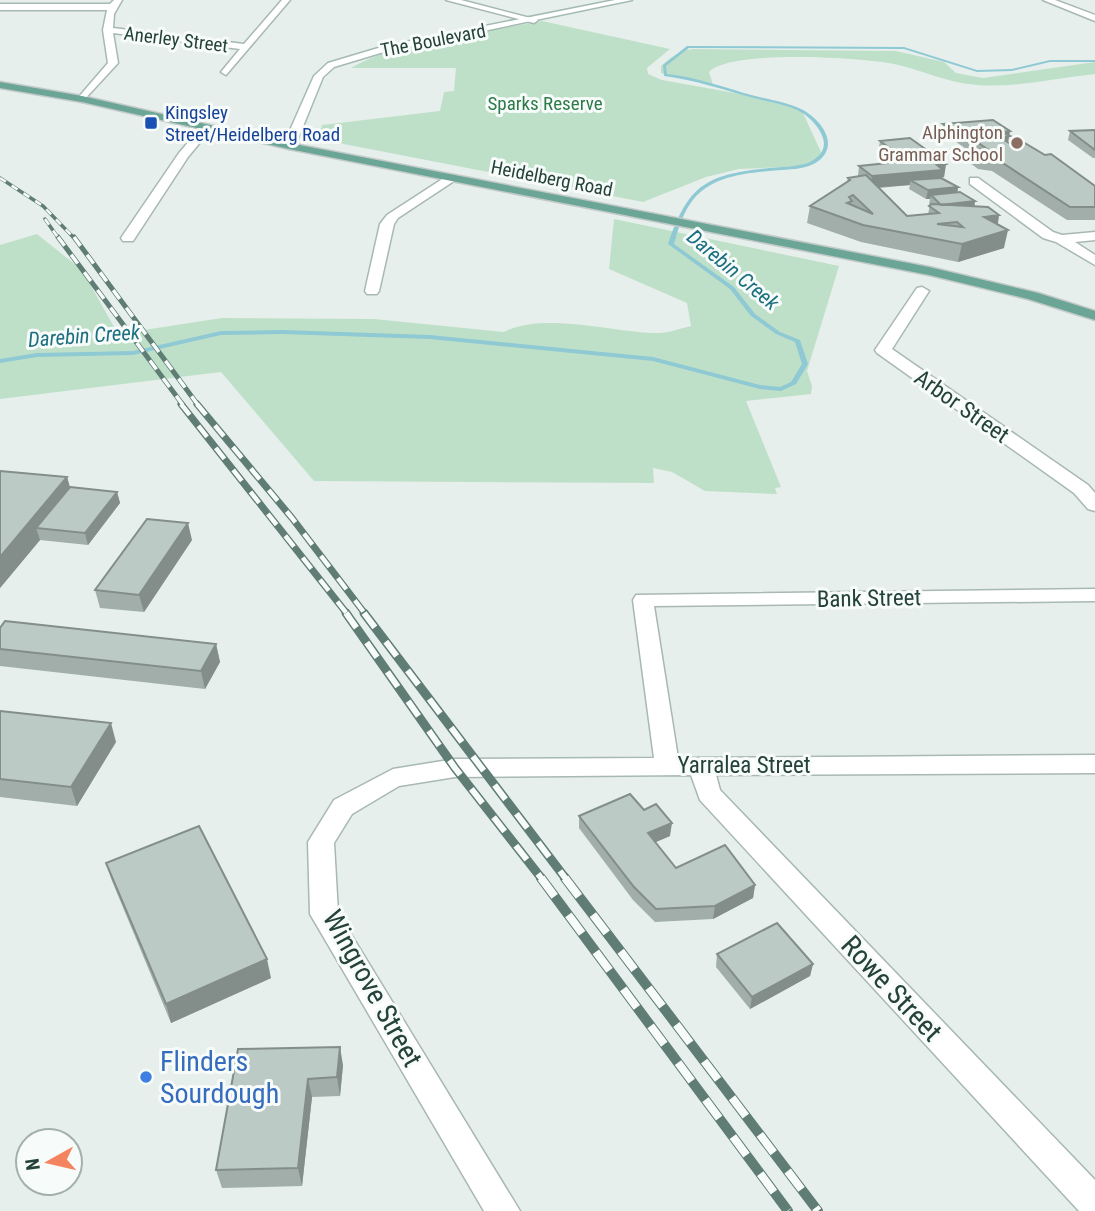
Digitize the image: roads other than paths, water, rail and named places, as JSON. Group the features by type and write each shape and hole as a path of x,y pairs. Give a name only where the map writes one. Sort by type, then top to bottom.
{"main road":[{"name":"Heidelberg Road","path":"0,85 82,99 451,179 929,271 1033,296 1095,316"}],"street":[{"path":"226,72 286,0"},
{"path":"450,0 534,20"},
{"name":"The Boulevard","path":"289,146 319,76 331,65 385,49 628,0"},
{"path":"1047,0 1095,18"},
{"path":"0,6 114,4 108,30 113,63 82,99"},
{"name":"Anerley Street","path":"108,30 245,47"},
{"path":"128,238 183,155 206,128"},
{"path":"372,291 387,224 393,215 451,179"},
{"path":"974,181 1048,235 1061,239 1095,261"},
{"path":"1061,239 1095,236"},
{"name":"Arbor Street","path":"922,291 883,350 1081,489 1095,505"},
{"name":"Bank Street","path":"667,766 643,600 1095,595"},
{"name":"Yarralea Street","path":"393,778 455,768 1095,764"},
{"name":"Rowe Street","path":"701,766 709,794 1095,1204"},
{"name":"Wingrove Street","path":"393,778 343,807 327,830 321,842 324,914 503,1211"}],"waterway":[{"name":"Darebin Creek","path":"0,361 37,355 133,353 221,333 282,332 430,337 653,359 760,387 781,389 794,383 805,364 798,341 778,333 753,315 732,288 671,244 679,220 699,190 727,176 810,164 825,150 825,137 811,118 800,110 700,81 665,75 664,66 688,47 904,48 977,71 1012,70 1050,61 1095,61"}],"railway":[{"path":"0,178 43,206 75,239"},
{"path":"45,219 59,239"},
{"path":"58,237 183,405"},
{"path":"74,237 198,405"},
{"path":"181,404 348,615"},
{"path":"197,404 292,518 366,615"},
{"path":"346,613 455,768 542,879"},
{"path":"364,613 566,879"},
{"path":"541,878 788,1211"},
{"path":"565,878 818,1211"}],"place":[{"name":"Kingsley Street/Heidelberg Road","path":"151,123"},
{"name":"Alphington Grammar School","path":"1017,143"},
{"name":"Flinders Sourdough","path":"146,1077"}],"park label":[{"name":"Sparks Reserve","path":"545,103"}]}
